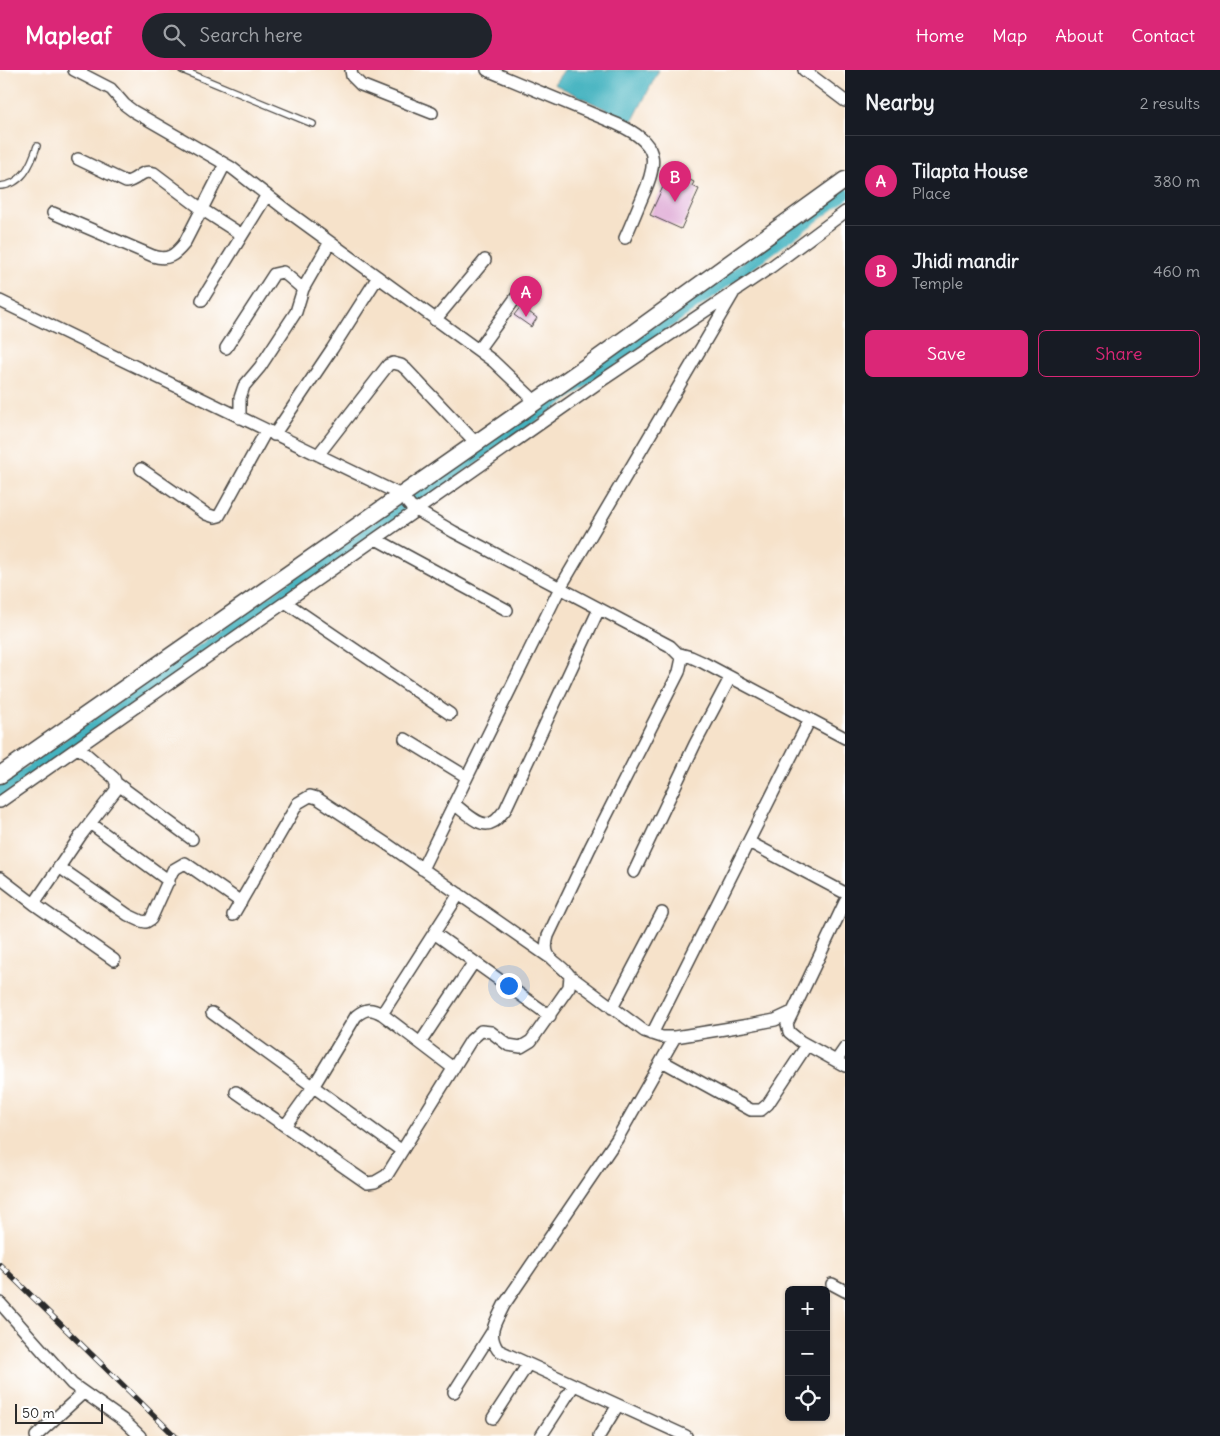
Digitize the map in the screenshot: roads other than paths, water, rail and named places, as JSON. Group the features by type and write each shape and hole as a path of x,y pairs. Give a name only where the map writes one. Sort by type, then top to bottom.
{"street":[{"path":"74,70 111,89 133,111 225,164 478,350 506,373 535,401"},
{"path":"351,70 352,76 361,85 432,113"},
{"path":"487,70 625,127 643,140 651,152 653,161 652,173 625,238"},
{"path":"804,70 845,101"},
{"path":"78,159 126,182 133,181 147,171 154,173 203,210 242,236"},
{"path":"53,213 161,259 169,258 176,254 184,244 225,164"},
{"path":"0,802 376,539 408,503 476,443 682,299 845,180"},
{"path":"202,300 267,195"},
{"path":"0,775 408,503 601,380 772,267 845,212"},
{"path":"240,418 240,398 244,386 260,367 296,312 303,289 330,242"},
{"path":"436,320 485,260"},
{"path":"226,348 274,274 283,272 303,289"},
{"path":"141,469 206,514 215,518 223,509 270,433 332,349 378,277"},
{"path":"478,350 525,285"},
{"path":"422,869 560,588 734,292"},
{"path":"0,301 318,455 408,503 454,532 670,646 680,654 696,659 845,738"},
{"path":"318,455 388,365 392,363 401,365 406,369 476,443"},
{"path":"376,539 507,610"},
{"path":"285,602 450,714"},
{"path":"454,804 477,821 487,825 495,822 505,810 598,609"},
{"path":"549,957 545,947 548,936 590,848 680,672 682,658 680,654"},
{"path":"634,872 695,744 730,678"},
{"path":"652,1034 810,719"},
{"path":"405,739 468,777"},
{"path":"34,904 90,823 116,790 114,778 79,748"},
{"path":"116,783 192,839"},
{"path":"233,915 298,803 310,796 317,798 549,957 570,976 644,1031 662,1037 675,1037 767,1022 792,1012"},
{"path":"90,823 168,881"},
{"path":"749,842 845,893"},
{"path":"59,867 141,922 151,919 173,870 185,863 241,902"},
{"path":"0,878 114,960"},
{"path":"382,1014 459,894"},
{"path":"845,902 787,1024 789,1032 807,1045 841,1064 845,1048"},
{"path":"612,1008 662,913"},
{"path":"434,933 550,1016"},
{"path":"420,1043 474,962"},
{"path":"236,1092 366,1183 375,1182 387,1175 471,1040 481,1031 491,1032 508,1045 521,1047 531,1041 569,987 570,976"},
{"path":"285,1126 313,1087 356,1016 364,1010 373,1009 382,1014 453,1068"},
{"path":"212,1013 402,1151"},
{"path":"454,1392 492,1332 504,1305 617,1140 675,1037"},
{"path":"662,1061 751,1110 761,1110 768,1104 807,1045"},
{"path":"832,1284 845,1291"},
{"path":"0,1303 72,1384 123,1420 140,1436"},
{"path":"492,1332 492,1341 498,1350 618,1405 662,1431 686,1436"},
{"path":"494,1418 528,1364"},
{"path":"541,1436 574,1384"},
{"path":"36,1436 83,1393"},
{"path":"599,1436 618,1405"}],"lane":[{"path":"182,70 313,124"},
{"path":"0,186 6,186 15,182 23,175 37,146"}],"water":[{"path":"564,70 659,70 632,122 554,84"}],"waterway":[{"path":"0,792 711,292 845,194"}],"railway":[{"path":"0,1265 175,1436"}],"place":[{"name":"Jhidi mandir","path":"675,202"},
{"name":"Tilapta House","path":"526,317"}]}
